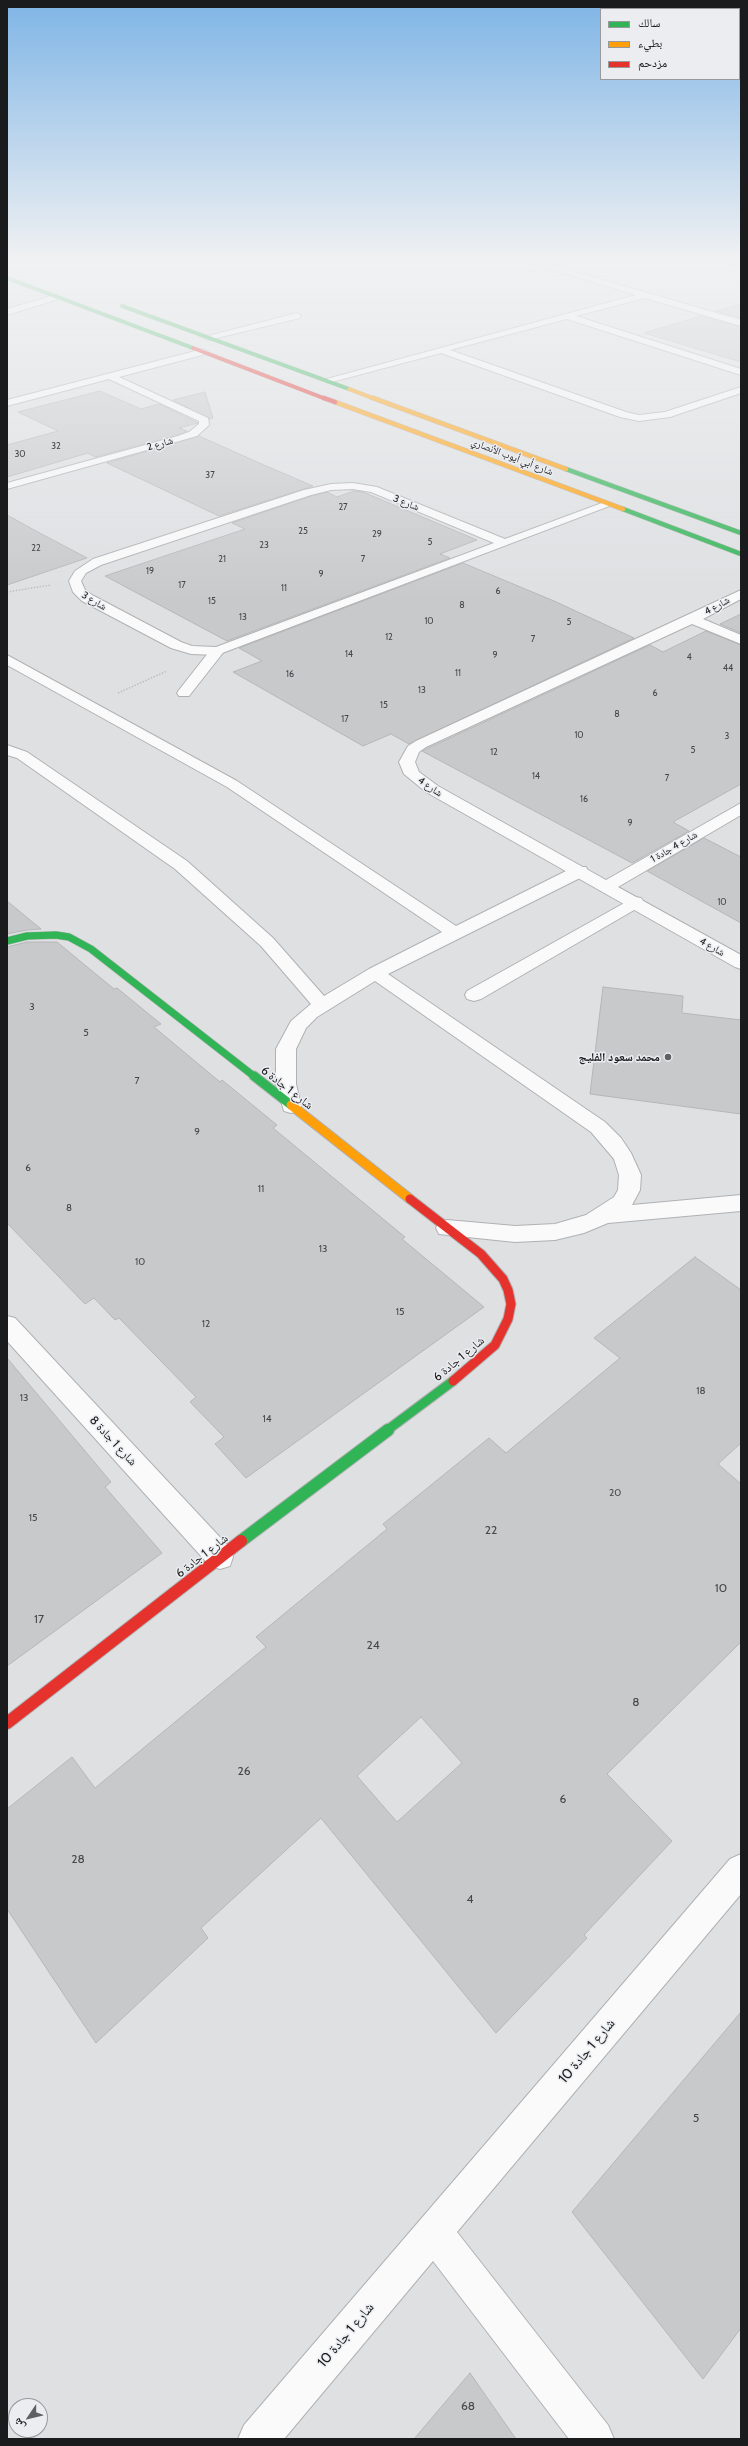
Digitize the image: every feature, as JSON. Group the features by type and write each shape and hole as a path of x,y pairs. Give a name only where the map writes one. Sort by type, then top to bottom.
{"street":[{"path":"7,403 120,373"},
{"name":"شارع أبي أيوب الأنصاري","path":"259,373 606,505 741,554"},
{"name":"شارع أبي أيوب الأنصاري","path":"309,373 741,533"},
{"path":"328,380 354,373"},
{"path":"507,373 624,415 639,418 666,416 741,390"},
{"name":"شارع 2","path":"7,486 182,438 194,434 204,425 204,420 197,415 109,376"},
{"path":"410,430 434,430 440,425 435,421"},
{"path":"456,448 452,444 458,438 481,438"},
{"name":"شارع 3","path":"505,543 373,489 353,486 331,487 308,492 97,562 81,571 75,581 79,592 94,602 176,645 191,650 213,651 505,543 606,505"},
{"name":"شارع 4","path":"741,594 692,619 421,744 408,756 408,767 424,784 741,963"},
{"name":"شارع 4","path":"692,619 741,640"},
{"path":"184,693 213,651"},
{"path":"7,659 238,787 455,933"},
{"path":"7,750 22,755 181,865 267,942 321,1004"},
{"name":"شارع 4 جادة 1","path":"607,886 741,808"},
{"path":"292,1106 286,1084 286,1049 298,1024 321,1004 375,973 580,871"},
{"path":"474,995 635,902"},
{"name":"شارع 1 جادة 6","path":"7,941 27,936 56,935 81,942 292,1106 493,1266 508,1290 511,1304 508,1319 495,1344 471,1367 220,1557 7,1722"},
{"path":"375,973 576,1111 598,1127 614,1143 624,1158 630,1175 629,1190 622,1202 606,1215"},
{"path":"447,1228 537,1233 576,1227 606,1215 741,1203"},
{"name":"شارع 1 جادة 8","path":"7,1325 220,1557"},
{"name":"شارع 1 جادة 10","path":"258,2439 741,1870"},
{"path":"434,2232 594,2439"}],"path":[{"path":"7,592 75,581"},
{"path":"90,705 213,651"}],"building":[{"path":"100,391 141,409 159,404 198,423 179,428 187,431 178,435 95,457 88,453 7,477 7,445 58,431 18,412"},
{"path":"205,392 213,418 210,419 173,400"},
{"path":"199,436 313,486 219,516 107,463"},
{"path":"354,491 363,492 477,540 440,554 450,558 227,641 105,576 245,529 232,523 311,496 327,492 337,497"},
{"path":"7,515 36,531 87,558 7,585"},
{"path":"463,563 554,601 634,638 409,744 391,734 363,746 233,672 262,661 239,648"},
{"path":"741,614 741,633 720,624"},
{"path":"706,631 741,645 741,784 673,822 689,831 632,863 422,751 650,645 663,652"},
{"path":"704,838 741,857 741,923 647,871"},
{"path":"7,901 41,929 7,934"},
{"path":"27,942 57,942 114,989 117,988 161,1024 154,1027 220,1082 222,1080 277,1125 273,1128 405,1237 402,1239 484,1307 246,1478 215,1444 224,1437 190,1402 196,1397 119,1318 115,1320 94,1298 85,1304 7,1223 7,947"},
{"name":"محمد سعود الفليج","path":"603,987 683,996 682,1013 741,1020 741,1114 590,1094"},
{"path":"695,1257 741,1290 741,1443 718,1464 741,1484 741,1642 607,1774 672,1841 584,1935 587,1938 496,2033 321,1818 201,1928 208,1938 96,2043 7,1909 7,1809 72,1757 95,1788 266,1647 256,1637 387,1529 383,1524 489,1438 506,1453 620,1358 594,1338","holes":["421,1717 462,1763 397,1822 357,1776"]},
{"path":"7,1358 111,1482 105,1487 162,1553 7,1666"},
{"path":"741,2012 741,2328 703,2379 572,2212"},
{"path":"470,2373 516,2439 414,2439"}],"traffic: fast":[{"path":"306,373 349,389"},
{"path":"566,469 741,533"},
{"path":"623,509 741,554"},
{"path":"7,941 27,936 56,935 69,937 91,949 291,1105"},
{"path":"241,1541 453,1381"}],"traffic: slow":[{"path":"349,389 566,469"},
{"path":"335,402 623,509"},
{"path":"291,1105 410,1199"}],"traffic: jam":[{"path":"259,373 335,402"},
{"path":"410,1199 481,1254 503,1279 508,1290 511,1304 508,1319 495,1345 453,1381"},
{"path":"7,1723 241,1541"}],"place":[{"name":"محمد سعود الفليج","path":"668,1057"}]}
